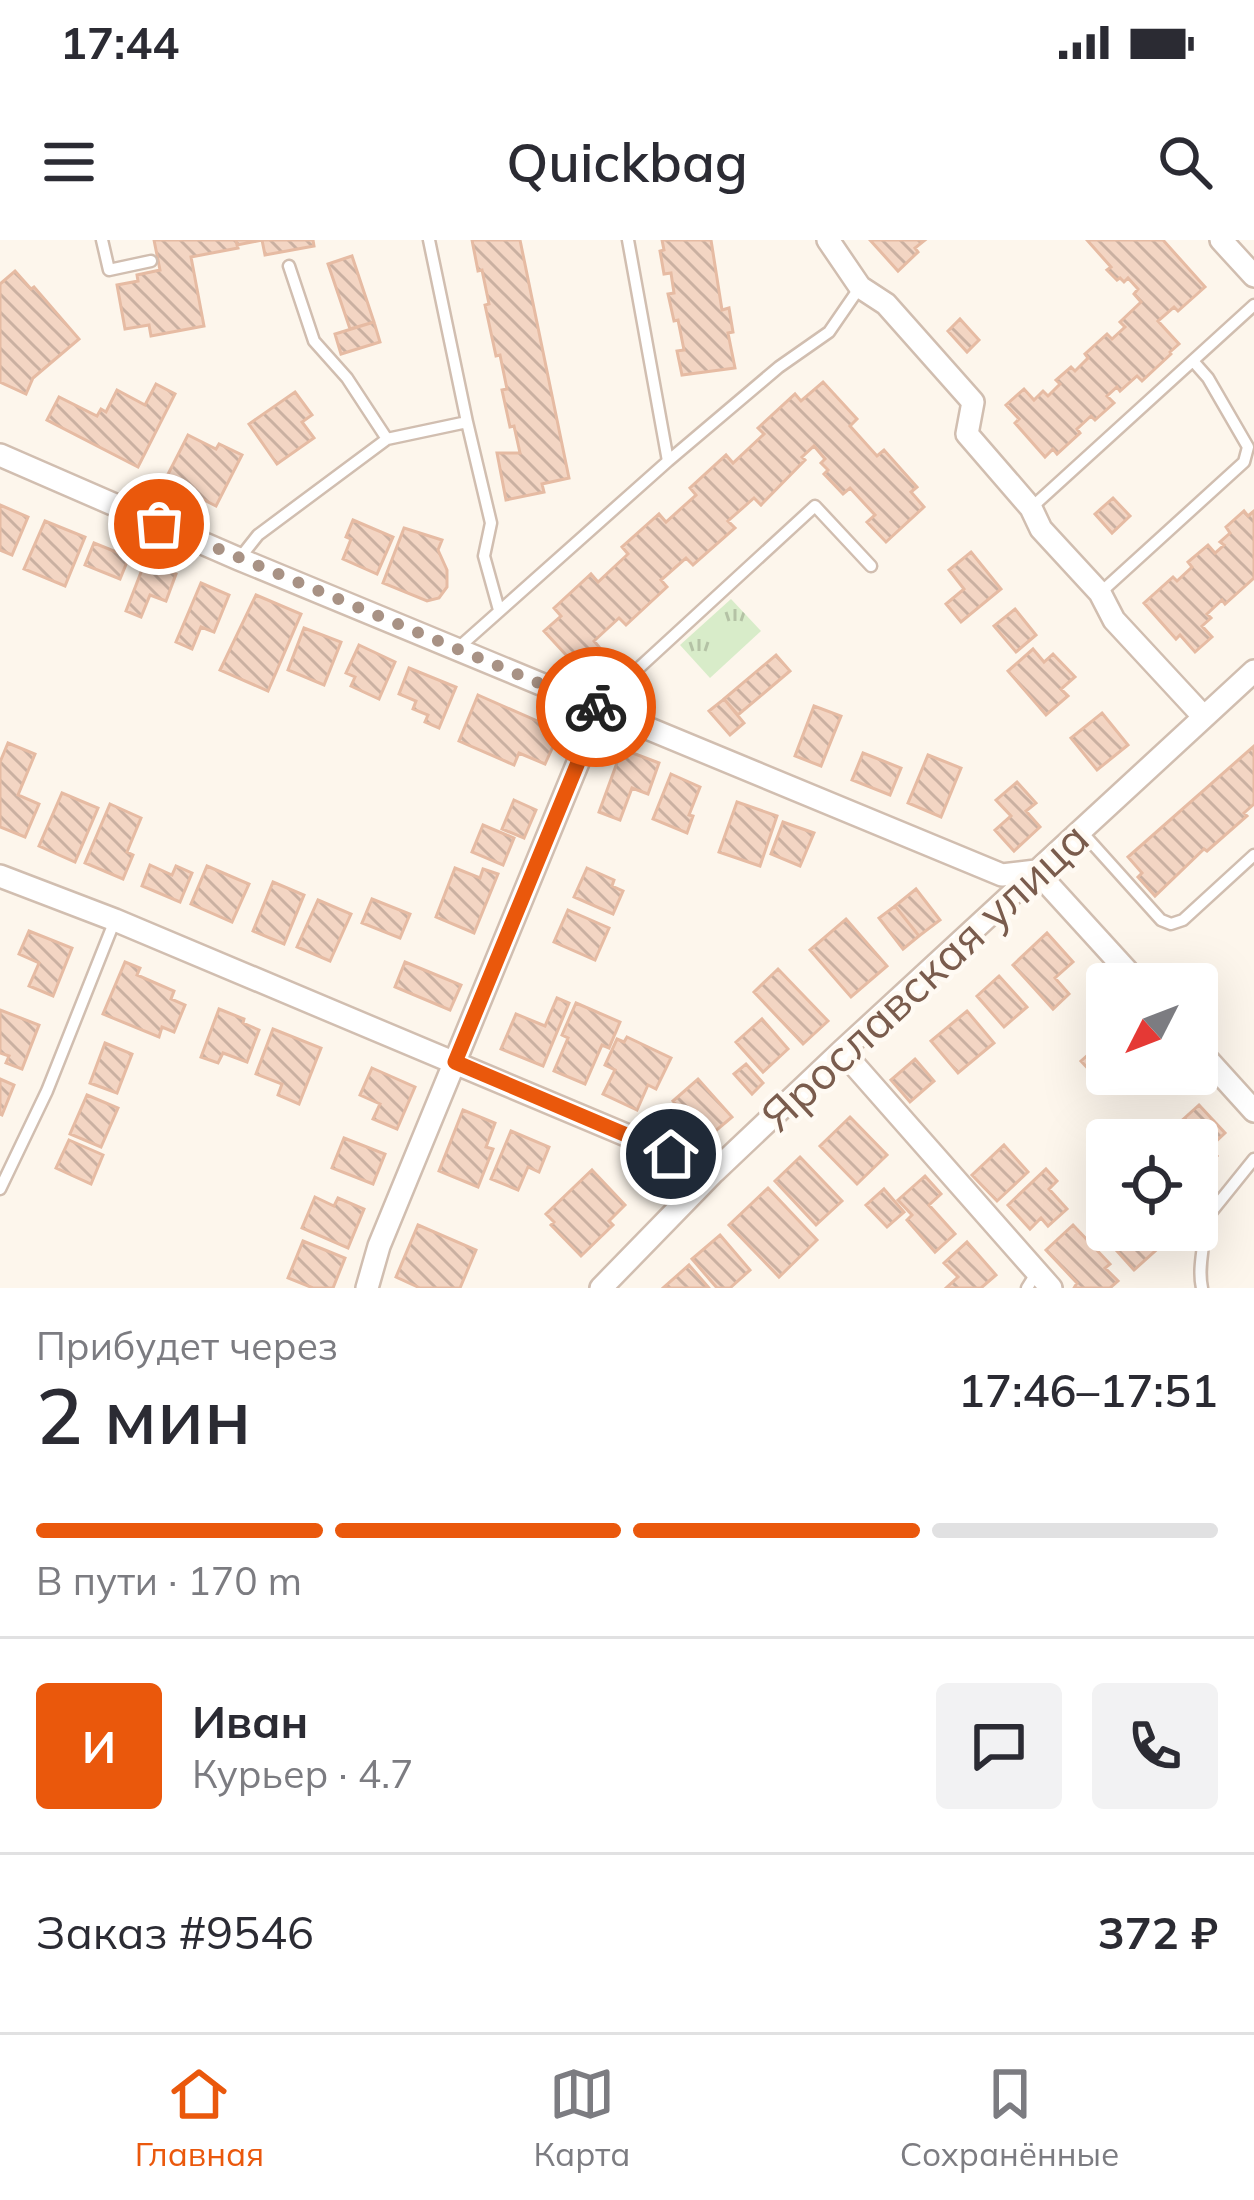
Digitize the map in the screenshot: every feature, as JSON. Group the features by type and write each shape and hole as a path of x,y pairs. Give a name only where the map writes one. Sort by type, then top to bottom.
{"street":[{"path":"827,240 860,287 886,304 973,402 967,434 1031,508 1041,530 1100,593 1114,620 1203,716"},
{"path":"1221,240 1254,276"},
{"path":"0,455 455,650 1002,875 1036,871 1120,963"},
{"name":"Ярославская улица","path":"601,1288 842,1051 1254,671"},
{"path":"367,1288 380,1246 600,709"},
{"path":"0,876 714,1172"},
{"path":"842,1051 1038,1283"},
{"path":"1218,1071 1254,1111"}],"lane":[{"path":"102,240 109,270 151,261"},
{"path":"429,240 491,523 484,556 499,610"},
{"path":"628,240 668,461"},
{"path":"290,266 314,341 347,378 388,439"},
{"path":"455,650 668,461 779,368 830,332 860,287"},
{"path":"1031,508 1254,305"},
{"path":"1100,593 1244,462 1248,447 1193,361"},
{"path":"238,559 258,535 388,439 466,422"},
{"path":"600,709 815,506 871,566"},
{"path":"1082,831 1161,920 1171,924 1183,920 1254,855"},
{"path":"0,1189 47,1090 115,920"},
{"path":"1202,1288 1204,1221 1254,1159"}],"green space":[{"path":"731,599 761,631 710,678 680,645"}],"building":[{"path":"154,240 236,240 238,248 191,257 204,326 151,336 149,325 125,329 117,285 160,270"},
{"path":"262,240 313,240 314,246 265,255"},
{"path":"472,240 520,240 569,478 542,484 544,492 506,500 497,453 520,453 514,426 510,427 502,390 507,389"},
{"path":"662,240 711,240 722,310 729,308 735,368 682,375 677,351 684,350 668,294 674,293 671,273 664,274"},
{"path":"870,240 925,240 898,271"},
{"path":"1087,240 1163,240 1205,287 1178,311 1174,307 1158,321 1179,344 1171,354 1142,381 1137,376 1120,391 1117,387 1107,396 1114,403 1095,420 1091,416 1057,454 1053,449 1045,457 1015,423 1019,419 1006,405 1024,389 1034,400 1043,391 1048,396 1060,384 1056,380 1071,367 1075,371 1107,334 1112,339 1125,327 1120,322 1141,302 1134,294 1138,289 1128,278 1117,280"},
{"path":"352,256 374,322 350,329 328,264"},
{"path":"15,271 79,339 33,378 26,394 0,382 0,284"},
{"path":"960,319 979,340 967,352 948,331"},
{"path":"374,322 380,342 341,354 335,334"},
{"path":"823,382 857,419 850,426 877,456 884,450 917,487 911,492 924,507 886,542 867,522 875,515 850,488 843,494 824,474 828,470 821,463 825,459 814,446 761,505 754,498 728,521 735,528 693,565 686,558 661,580 667,587 626,625 619,618 594,641 600,648 578,668 544,631 561,616 554,608 591,574 598,582 628,554 622,547 659,514 666,522 696,495 690,488 726,455 733,463 764,434 758,428 795,394 801,401"},
{"path":"156,384 175,394 138,467 47,420 59,397 97,416 101,409 106,412 117,390 145,405"},
{"path":"295,392 312,415 302,422 314,438 277,464 249,424"},
{"path":"188,435 242,455 216,506 165,480"},
{"path":"1113,498 1130,516 1112,533 1095,514"},
{"path":"0,505 28,517 12,555 0,550"},
{"path":"1244,511 1248,516 1254,511 1254,578 1207,614 1211,618 1202,626 1212,637 1195,652 1180,635 1176,639 1144,603 1173,577 1177,581 1192,567 1188,562 1208,545 1215,553 1224,545 1220,542 1230,533 1226,527"},
{"path":"353,520 393,537 377,574 343,559"},
{"path":"45,521 85,537 65,586 24,569"},
{"path":"404,528 442,540 438,550 447,570 447,587 439,598 427,601 383,583"},
{"path":"94,543 129,557 120,579 85,565"},
{"path":"971,552 1001,589 961,622 946,604 964,589 949,570"},
{"path":"145,562 176,574 166,601 150,595 141,617 126,611"},
{"path":"201,583 229,595 214,632 201,627 192,649 176,642"},
{"path":"256,595 301,614 268,691 220,670"},
{"path":"1015,609 1036,635 1016,652 994,626"},
{"path":"304,628 341,642 324,685 288,670"},
{"path":"359,645 395,662 379,699 351,686 355,677 346,673"},
{"path":"1033,649 1044,662 1053,654 1075,677 1061,689 1068,696 1046,715 1008,671"},
{"path":"776,655 790,671 738,715 724,699"},
{"path":"409,668 456,687 439,728 425,722 428,715 413,709 416,701 399,694"},
{"path":"478,695 560,731 545,764 519,753 514,765 459,741"},
{"path":"724,699 744,723 730,735 709,711"},
{"path":"814,706 841,716 821,766 795,756"},
{"path":"1102,713 1128,745 1097,770 1071,738"},
{"path":"8,743 35,754 18,795 39,804 25,837 0,827 0,762"},
{"path":"1254,746 1254,804 1244,813 1247,816 1155,896 1128,857"},
{"path":"622,749 659,763 648,794 632,788 620,820 599,812"},
{"path":"863,753 901,768 890,795 852,780"},
{"path":"928,755 961,768 941,817 908,803"},
{"path":"671,774 700,787 687,833 653,819"},
{"path":"1017,782 1036,803 1026,811 1040,827 1014,851 995,830 1011,816 996,800"},
{"path":"62,793 98,808 75,862 39,846"},
{"path":"514,800 536,810 524,838 502,829"},
{"path":"737,802 777,816 760,866 719,852"},
{"path":"110,804 141,818 127,852 133,855 123,879 85,863"},
{"path":"783,822 814,833 800,866 771,854"},
{"path":"483,825 514,838 503,865 472,852"},
{"path":"150,865 172,875 176,866 192,873 180,902 142,886"},
{"path":"207,866 249,884 232,922 191,904"},
{"path":"455,868 480,878 483,869 498,874 474,933 436,917"},
{"path":"587,868 614,880 612,886 623,891 613,914 574,897"},
{"path":"273,882 304,895 284,944 253,931"},
{"path":"916,889 940,920 919,936 895,906"},
{"path":"372,899 410,914 400,938 362,923"},
{"path":"318,900 351,914 330,961 297,947"},
{"path":"895,906 919,936 903,949 879,918"},
{"path":"568,910 609,928 595,960 554,942"},
{"path":"846,919 887,966 851,997 810,950"},
{"path":"29,931 72,948 53,996 29,986 39,963 19,954"},
{"path":"1047,933 1073,962 1055,978 1069,994 1053,1009 1013,965"},
{"path":"125,962 140,968 137,975 174,991 171,999 185,1005 174,1032 162,1027 159,1037 103,1014"},
{"path":"405,962 461,985 450,1010 395,987"},
{"path":"778,969 828,1021 803,1044 754,992"},
{"path":"999,976 1027,1007 1004,1027 977,996"},
{"path":"557,998 569,1003 543,1066 501,1049 516,1014 545,1026"},
{"path":"576,1003 620,1022 609,1048 602,1045 585,1084 554,1071"},
{"path":"219,1009 259,1030 247,1062 223,1053 218,1063 201,1057"},
{"path":"0,1010 39,1025 22,1069 6,1063 9,1056 0,1053"},
{"path":"967,1011 994,1043 958,1073 931,1041"},
{"path":"762,1019 788,1049 763,1072 736,1042"},
{"path":"273,1029 321,1048 299,1104 278,1095 282,1084 256,1074"},
{"path":"627,1037 671,1058 656,1089 648,1085 637,1110 603,1094 615,1070 605,1065 617,1039 624,1042"},
{"path":"105,1043 132,1054 117,1093 90,1083"},
{"path":"915,1059 934,1081 910,1102 891,1080"},
{"path":"746,1064 763,1083 752,1094 734,1074"},
{"path":"372,1068 415,1087 397,1129 373,1119 380,1104 360,1095"},
{"path":"0,1079 14,1085 2,1115 0,1114"},
{"path":"698,1079 732,1117 706,1139 673,1101"},
{"path":"87,1095 118,1108 101,1147 70,1134"},
{"path":"1199,1105 1212,1119 1184,1119"},
{"path":"463,1110 495,1123 486,1147 493,1149 478,1187 439,1171"},
{"path":"850,1117 887,1155 857,1184 820,1146"},
{"path":"511,1131 549,1147 539,1172 528,1167 518,1190 491,1179"},
{"path":"344,1138 385,1154 373,1184 332,1168"},
{"path":"69,1140 103,1155 91,1184 56,1168"},
{"path":"1004,1145 1028,1172 997,1201 972,1175"},
{"path":"800,1157 842,1201 816,1225 775,1181"},
{"path":"1046,1169 1057,1181 1049,1189 1067,1209 1048,1226 1041,1218 1030,1229 1008,1205"},
{"path":"592,1170 625,1205 609,1221 613,1225 581,1256 546,1214"},
{"path":"925,1176 941,1194 929,1205 955,1234 935,1252 907,1220 912,1215 898,1200"},
{"path":"768,1188 817,1240 779,1277 729,1225"},
{"path":"884,1189 904,1212 887,1227 866,1205"},
{"path":"315,1197 334,1206 338,1198 364,1209 348,1248 302,1228"},
{"path":"418,1225 476,1250 460,1288 420,1288 396,1277"},
{"path":"1073,1225 1086,1239 1086,1251 1098,1251 1118,1281 1110,1288 1074,1288 1077,1283 1046,1250"},
{"path":"720,1235 750,1270 730,1288 717,1288 692,1259"},
{"path":"303,1241 345,1258 333,1288 313,1288 288,1278"},
{"path":"967,1242 996,1275 981,1288 946,1288 958,1277 944,1263"},
{"path":"1117,1251 1155,1251 1134,1270"},
{"path":"689,1265 709,1288 663,1288"}],"way so far":[{"path":"159,524 596,707"}],"route":[{"path":"596,707 600,709 455,1062 671,1154"}]}
